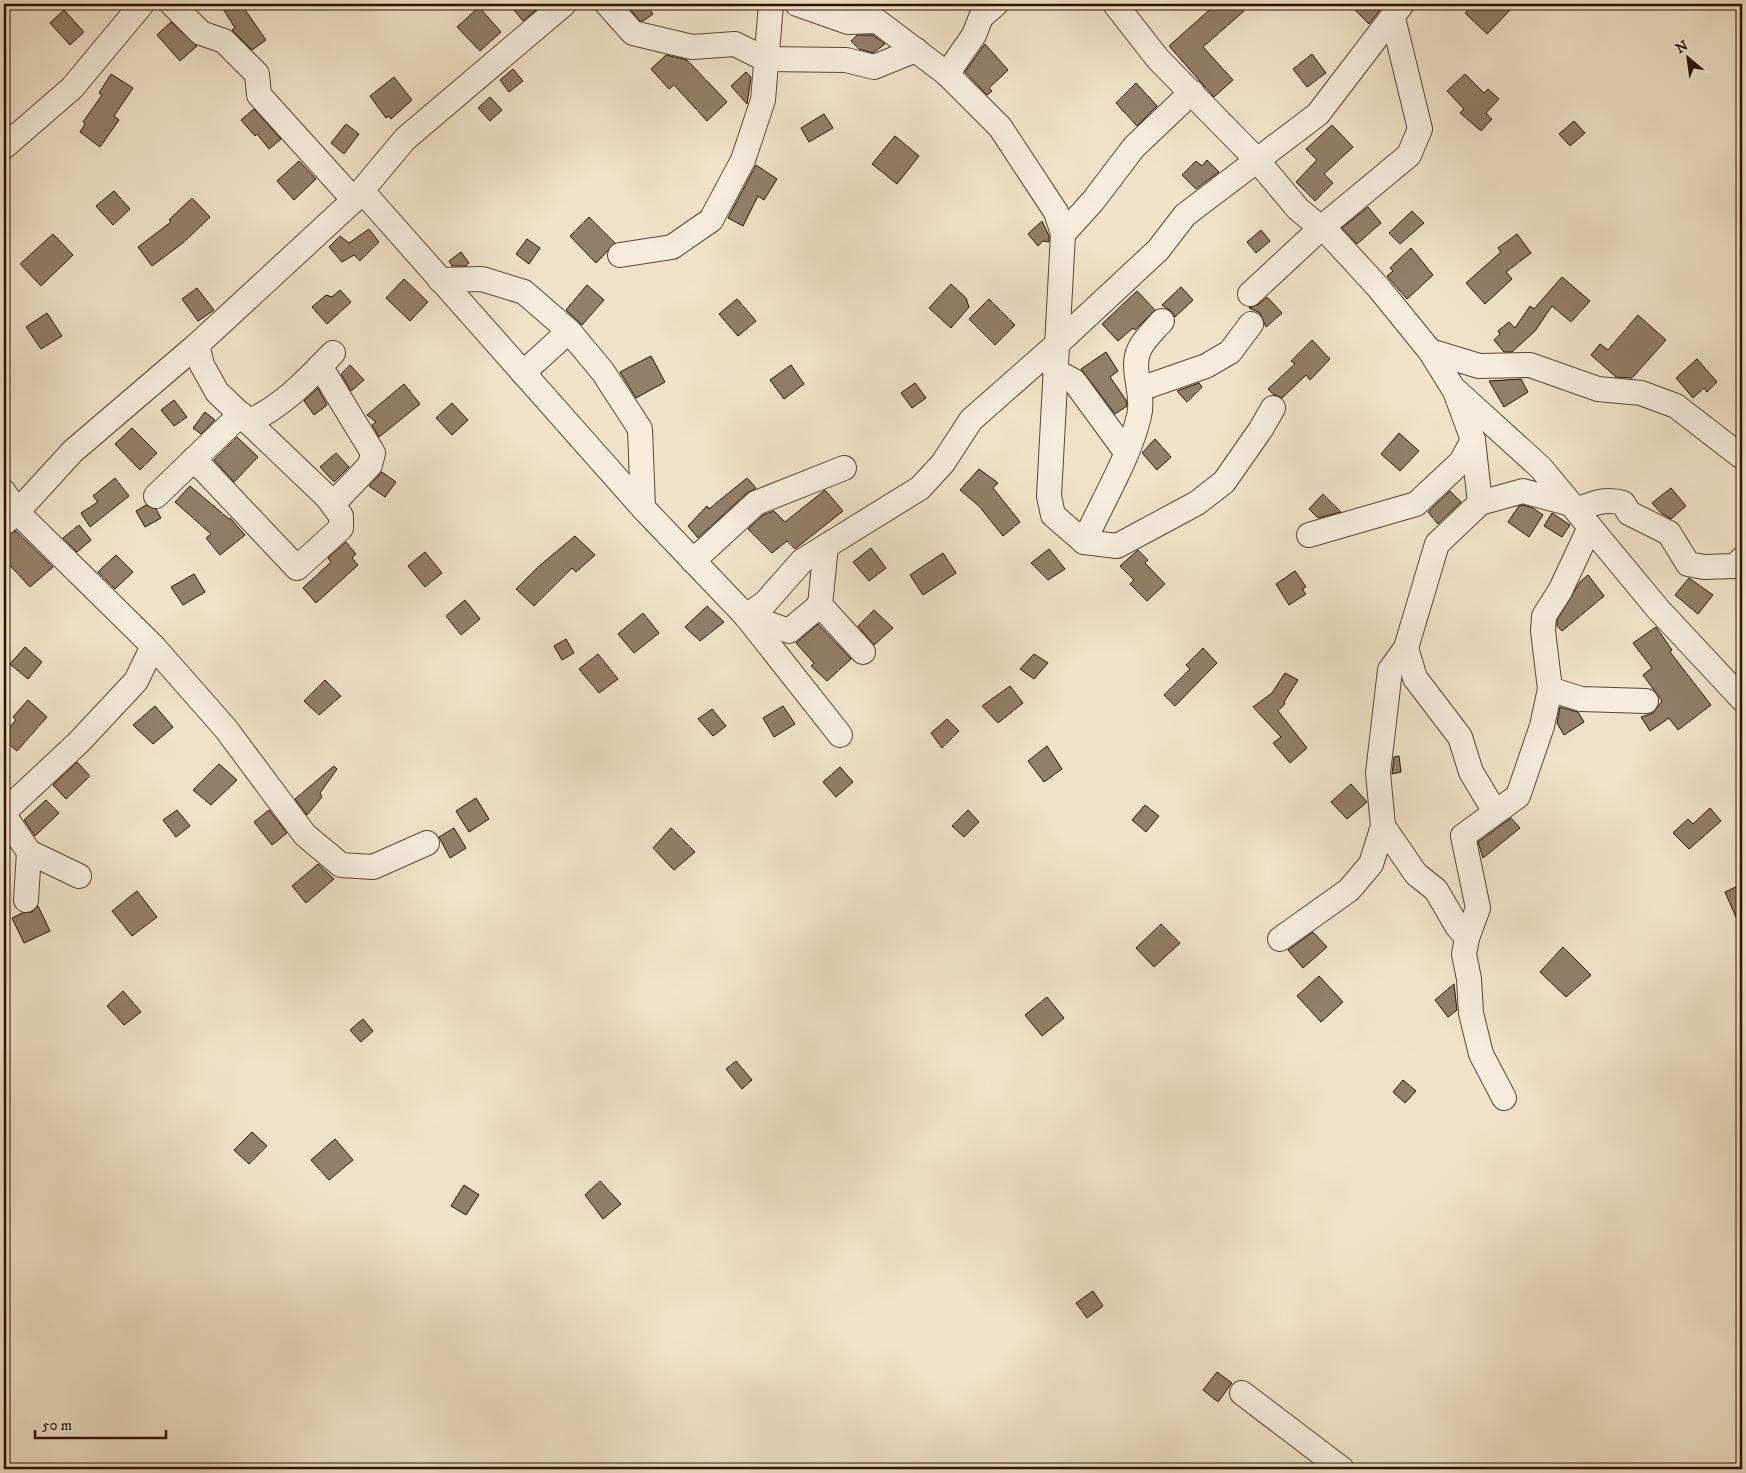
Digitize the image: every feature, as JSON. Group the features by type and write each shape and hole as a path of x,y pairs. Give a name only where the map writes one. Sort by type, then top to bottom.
{"street":[{"path":"4,147 72,88 142,4"},
{"path":"172,4 201,33 224,42 257,74 260,95 440,280 643,508 746,616 840,735"},
{"path":"10,517 73,451 198,345 358,196 405,140 564,4"},
{"path":"606,4 633,33 692,47 735,44 765,59 846,60 874,67 916,50"},
{"path":"620,255 672,247 711,220 743,160 763,100 771,4"},
{"path":"797,4 848,22 877,20 947,74 1000,127 1056,212 1063,234 1049,496 1053,515 1084,542 1117,546 1197,504 1224,482 1261,429 1273,408"},
{"path":"947,74 974,35 981,17 996,4"},
{"path":"1115,4 1158,59 1256,158 1298,209 1321,228 1378,287 1430,351 1453,388 1473,440 1480,503"},
{"path":"746,616 766,603 802,561 920,488 943,463 971,420 1056,345 1158,250 1185,215 1256,158 1318,114 1397,11"},
{"path":"1250,294 1321,228 1409,155 1420,129 1397,11"},
{"path":"1063,234 1093,201 1134,147 1192,92"},
{"path":"440,280 482,279 524,292 569,331 602,372 640,428 643,508"},
{"path":"1084,542 1126,452 1140,414 1140,389 1135,362 1140,347 1162,321"},
{"path":"1140,389 1206,366 1230,352 1251,324"},
{"path":"523,373 569,331"},
{"path":"194,459 297,568 341,528 341,516 332,504 217,392 202,365 198,345"},
{"path":"1430,351 1479,366 1530,365 1598,389 1641,393 1676,406 1742,457"},
{"path":"156,496 194,459 244,418 268,413 292,395 327,360 373,453 370,465 332,504"},
{"path":"1055,371 1074,381 1126,452"},
{"path":"1453,388 1541,468 1658,609 1742,699"},
{"path":"1309,535 1416,504 1461,462 1473,440"},
{"path":"693,561 756,503 844,468"},
{"path":"1280,939 1349,890 1371,864 1383,826 1378,773 1390,670 1406,648 1438,544 1480,503 1523,491 1579,513"},
{"path":"4,492 10,517 153,646 226,730 305,835 341,865 373,866 427,843"},
{"path":"1504,1098 1482,1054 1471,1013 1469,979 1464,954 1467,938 1478,908 1463,836 1518,796 1542,726 1550,688 1543,631 1544,616 1560,591 1579,513 1595,502 1612,500 1623,503 1629,513 1669,533 1688,564 1704,567 1736,566 1742,559"},
{"path":"746,616 789,631 820,605 826,546"},
{"path":"820,605 863,652"},
{"path":"79,876 29,852 4,814 79,742 136,681 153,646"},
{"path":"1406,648 1415,678 1460,737 1471,772 1495,812"},
{"path":"1550,688 1581,699 1646,701"},
{"path":"1383,826 1416,874 1436,890 1457,926 1467,938"},
{"path":"26,900 29,852"},
{"path":"1242,1393 1342,1469"}],"building":[{"path":"220,4 241,4 266,40 252,50 232,30 235,28"},
{"path":"509,4 543,4 523,21"},
{"path":"635,4 646,4 653,14 640,21 629,8"},
{"path":"1216,4 1237,4 1244,11 1203,47 1233,80 1214,97 1169,46"},
{"path":"1349,4 1385,4 1369,24"},
{"path":"1474,4 1516,4 1487,34 1465,13"},
{"path":"479,7 501,32 480,51 457,27"},
{"path":"64,10 84,32 70,45 50,23"},
{"path":"171,22 197,46 180,61 157,35"},
{"path":"857,35 873,35 885,44 873,53 859,49 851,41"},
{"path":"985,44 1008,70 989,88 992,91 987,95 965,72"},
{"path":"1312,54 1326,73 1307,87 1293,69"},
{"path":"666,55 687,60 727,102 707,121 674,85 669,89 651,69"},
{"path":"513,69 523,81 509,92 500,80"},
{"path":"746,72 751,77 747,104 731,86"},
{"path":"111,74 133,88 114,116 119,120 100,147 80,132 85,124 83,122 102,95 99,93"},
{"path":"1465,74 1484,93 1488,89 1499,99 1486,113 1492,119 1481,131 1460,113 1464,109 1447,91"},
{"path":"394,77 412,100 391,119 389,116 386,118 370,96"},
{"path":"1136,83 1157,106 1137,126 1116,103"},
{"path":"490,97 502,110 490,121 478,108"},
{"path":"254,109 281,139 269,149 257,134 255,136 241,120"},
{"path":"824,114 833,128 809,142 801,128"},
{"path":"1574,121 1585,133 1570,146 1559,134"},
{"path":"346,124 359,134 344,154 331,143"},
{"path":"1332,125 1353,147 1324,174 1333,183 1315,201 1296,182 1317,160 1306,149"},
{"path":"895,136 919,156 897,184 872,164"},
{"path":"1207,160 1219,172 1196,189 1182,175 1196,161 1202,166"},
{"path":"299,161 316,179 294,200 277,181"},
{"path":"756,165 777,179 764,200 758,196 743,226 728,218"},
{"path":"114,191 130,209 113,225 96,206"},
{"path":"192,198 210,217 184,242 152,266 138,247 171,222 169,220"},
{"path":"1368,207 1381,223 1357,244 1342,228"},
{"path":"1412,211 1424,223 1400,244 1389,233"},
{"path":"589,217 615,243 596,263 570,236"},
{"path":"1042,221 1049,236 1049,242 1043,241 1038,246 1028,234"},
{"path":"369,229 379,242 360,261 354,255 342,262 329,247 340,236 349,243"},
{"path":"1261,230 1270,241 1256,253 1247,242"},
{"path":"53,234 73,255 41,286 20,264"},
{"path":"1517,234 1531,253 1506,272 1512,279 1485,304 1466,283 1501,252 1498,248"},
{"path":"527,239 540,248 529,264 516,254"},
{"path":"1411,248 1433,275 1407,299 1387,276 1393,271 1390,268"},
{"path":"461,252 469,263 466,266 452,266 449,261"},
{"path":"1562,277 1590,301 1571,322 1552,306 1535,331 1512,352 1504,352 1494,340 1500,334 1498,331 1509,322 1515,328 1530,306 1534,309"},
{"path":"404,279 428,302 410,321 386,298"},
{"path":"951,284 966,298 969,307 951,328 929,308"},
{"path":"587,285 604,300 582,325 566,310"},
{"path":"1181,287 1193,300 1175,317 1171,311 1162,305"},
{"path":"197,288 214,310 198,321 182,299"},
{"path":"340,290 351,302 327,324 312,307 326,295 332,297"},
{"path":"1137,291 1155,310 1135,330 1133,328 1118,341 1102,324"},
{"path":"1267,297 1282,313 1266,327 1260,313 1249,308 1259,304"},
{"path":"737,299 756,321 738,336 719,314"},
{"path":"989,299 1015,325 995,345 969,319"},
{"path":"47,313 62,336 41,349 26,327"},
{"path":"1638,315 1666,340 1632,378 1616,377 1591,355 1600,344 1608,350"},
{"path":"1312,340 1330,359 1310,380 1306,375 1282,398 1273,394 1268,389 1295,364 1291,361"},
{"path":"1106,352 1118,371 1110,377 1126,400 1127,406 1115,414 1081,369"},
{"path":"651,356 665,382 636,398 620,372"},
{"path":"1697,359 1717,382 1707,392 1704,388 1693,398 1676,378"},
{"path":"350,365 364,380 351,391 341,374"},
{"path":"791,365 804,384 784,399 770,380"},
{"path":"1521,379 1528,392 1504,407 1489,381"},
{"path":"915,383 926,398 912,408 901,393"},
{"path":"1199,383 1202,387 1187,402 1177,391"},
{"path":"404,384 420,404 379,437 372,425 376,422 367,415"},
{"path":"318,388 327,405 314,415 304,401"},
{"path":"174,400 187,417 174,426 161,410"},
{"path":"452,403 468,420 452,435 436,418"},
{"path":"205,412 215,420 201,434 193,428"},
{"path":"132,428 157,453 140,470 115,444"},
{"path":"1399,433 1419,451 1400,471 1381,454"},
{"path":"237,437 258,457 234,482 214,460"},
{"path":"1155,439 1171,457 1157,470 1142,453"},
{"path":"336,453 349,467 334,482 320,467"},
{"path":"979,469 998,483 993,488 1020,522 1003,536 979,506 960,490"},
{"path":"382,472 396,482 385,497 369,486"},
{"path":"115,478 129,496 90,527 81,513 98,502 93,496"},
{"path":"747,478 756,488 747,493 698,538 688,526 707,506 709,509"},
{"path":"190,486 230,518 245,535 220,555 206,538 211,534 175,502"},
{"path":"1671,488 1686,506 1671,519 1661,513 1652,503"},
{"path":"825,490 843,511 795,549 787,541 772,553 748,529 763,515 774,511 785,522"},
{"path":"1450,491 1461,502 1438,524 1428,512"},
{"path":"1323,494 1341,512 1318,518 1309,509"},
{"path":"146,505 156,509 161,518 145,527 136,511"},
{"path":"1523,505 1533,508 1543,515 1529,537 1508,522 1519,506"},
{"path":"1552,513 1570,525 1562,537 1544,526"},
{"path":"79,525 91,540 77,552 63,538"},
{"path":"16,531 53,567 30,587 4,559 4,536"},
{"path":"575,536 595,555 576,572 572,568 534,606 516,589 538,567"},
{"path":"346,542 356,554 352,558 358,565 316,603 303,588 331,562 328,558"},
{"path":"871,548 886,568 869,581 853,562"},
{"path":"1049,549 1065,569 1048,580 1031,563"},
{"path":"1138,550 1148,560 1145,563 1165,584 1147,601 1130,584 1134,580 1120,566"},
{"path":"425,552 442,573 425,587 408,566"},
{"path":"943,553 956,573 923,595 910,575"},
{"path":"116,555 133,572 115,589 98,572"},
{"path":"1295,571 1306,587 1302,589 1306,594 1289,605 1276,584"},
{"path":"194,574 205,592 183,605 171,587"},
{"path":"1588,575 1604,596 1562,631 1557,626 1557,620 1580,582"},
{"path":"1689,578 1713,595 1698,614 1675,595"},
{"path":"465,600 480,619 461,635 446,616"},
{"path":"707,606 724,622 700,641 685,627"},
{"path":"874,610 893,628 874,645 858,626"},
{"path":"643,613 659,633 634,653 618,634"},
{"path":"818,624 851,659 827,681 811,666 814,663 796,643"},
{"path":"1656,627 1672,650 1670,652 1711,705 1678,730 1669,718 1650,731 1641,717 1653,713 1662,701 1643,675 1652,668 1633,643"},
{"path":"566,639 574,653 562,660 554,646"},
{"path":"25,647 42,662 28,679 10,664"},
{"path":"1203,648 1217,663 1175,706 1164,695 1190,669 1186,665"},
{"path":"598,654 618,679 599,693 579,669"},
{"path":"1034,654 1048,663 1034,679 1020,669"},
{"path":"1285,673 1298,680 1284,702 1285,704 1278,711 1307,748 1290,763 1273,743 1281,737 1253,707 1272,693"},
{"path":"325,680 341,696 319,715 304,701"},
{"path":"1010,686 1023,703 998,723 982,706"},
{"path":"28,700 47,717 17,751 4,740 4,734 16,720 13,717"},
{"path":"155,706 173,727 153,744 133,725"},
{"path":"783,706 795,724 774,737 763,718"},
{"path":"1560,707 1578,712 1584,722 1564,735 1557,723"},
{"path":"712,709 726,726 713,736 698,719"},
{"path":"947,719 959,731 942,748 931,733"},
{"path":"1047,746 1062,769 1044,782 1028,761"},
{"path":"1399,756 1401,772 1392,774 1394,757"},
{"path":"77,762 90,776 66,799 53,785"},
{"path":"219,764 237,780 211,805 193,790"},
{"path":"334,766 337,769 320,793 322,797 307,815 295,799"},
{"path":"840,767 853,782 836,797 823,782"},
{"path":"1351,784 1367,802 1347,819 1331,802"},
{"path":"476,798 489,819 469,832 456,811"},
{"path":"46,800 59,813 35,836 24,820"},
{"path":"1145,805 1159,816 1146,832 1132,820"},
{"path":"1710,808 1721,821 1689,849 1673,833 1688,819 1693,824"},
{"path":"177,810 190,826 176,837 163,820"},
{"path":"269,810 287,833 272,845 254,822"},
{"path":"968,810 979,822 964,837 952,826"},
{"path":"1511,818 1520,828 1483,858 1478,842"},
{"path":"454,828 466,848 450,858 439,837"},
{"path":"671,828 695,852 674,870 653,848"},
{"path":"318,864 334,879 306,903 292,886"},
{"path":"1742,884 1742,931 1725,892"},
{"path":"137,891 157,917 132,936 112,911"},
{"path":"38,906 50,931 24,943 12,918 22,913 32,912"},
{"path":"1161,924 1180,943 1154,967 1136,948"},
{"path":"1313,932 1327,947 1303,968 1288,950"},
{"path":"1563,947 1591,975 1566,997 1540,972"},
{"path":"1319,976 1343,1002 1321,1022 1297,996"},
{"path":"1454,984 1457,1010 1448,1017 1435,1000"},
{"path":"123,991 141,1012 124,1025 107,1006"},
{"path":"1047,997 1064,1018 1042,1036 1025,1015"},
{"path":"363,1019 373,1031 361,1042 350,1030"},
{"path":"736,1061 752,1080 742,1089 726,1069"},
{"path":"1403,1080 1416,1091 1405,1103 1393,1092"},
{"path":"252,1132 267,1146 249,1164 234,1150"},
{"path":"335,1139 353,1160 329,1180 311,1160"},
{"path":"600,1181 621,1204 603,1219 585,1195"},
{"path":"464,1185 479,1195 466,1215 451,1206"},
{"path":"1093,1291 1103,1306 1087,1318 1076,1303"},
{"path":"1217,1372 1232,1383 1218,1402 1203,1390"}]}
